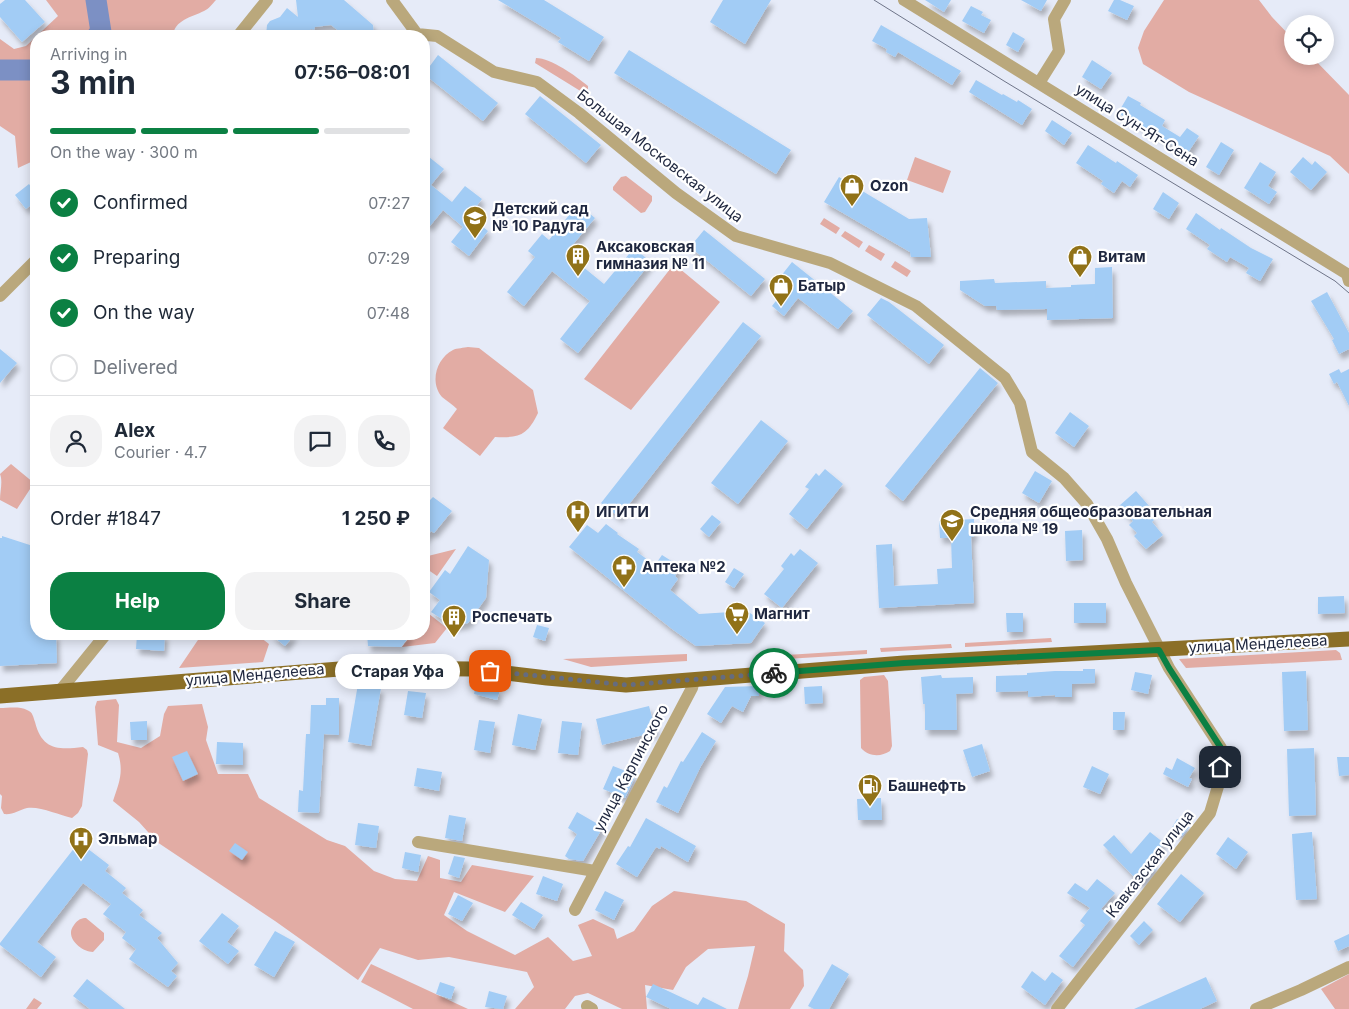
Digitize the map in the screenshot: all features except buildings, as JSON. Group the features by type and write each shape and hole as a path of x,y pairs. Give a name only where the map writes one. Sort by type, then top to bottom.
{"main road":[{"name":"улица Менделеева","path":"0,696 352,668 472,669 626,685 875,665 1349,639"}],"street":[{"path":"243,30 267,0"},
{"name":"Большая Московская улица","path":"392,0 414,30"},
{"name":"улица Сун-Ят-Сена","path":"904,0 1347,274 1349,281"},
{"path":"1038,83 1059,51 1054,18 1064,0"},
{"name":"Большая Московская улица","path":"430,35 437,36 494,72 537,82 580,113 676,193 736,236 830,264 916,306 992,366 1005,378 1020,403 1032,452 1064,478 1088,504 1107,539 1159,650"},
{"path":"0,296 30,266"},
{"path":"58,692 101,640"},
{"name":"Кавказская улица","path":"1058,1009 1210,813 1219,783 1221,748 1159,650"},
{"name":"улица Карпинского","path":"574,910 692,688 694,680"},
{"path":"418,842 595,871"},
{"path":"1256,1009 1349,966"}],"shaded area":[{"path":"46,0 216,0 206,10 189,17 175,30 43,30 58,16"},
{"path":"1164,0 1259,0 1284,30 1284,65 1320,65 1349,95 1349,174 1330,156 1189,92 1143,64 1138,48 1144,31"},
{"path":"0,39 14,49 26,46 30,42 30,162 18,168 15,136 0,126"},
{"path":"536,58 556,64 588,86 588,91 582,92 535,63"},
{"path":"915,157 951,171 943,193 907,180"},
{"path":"626,176 652,196 652,201 645,212 641,213 613,190 613,187 621,177"},
{"path":"824,218 840,228 836,234 820,224"},
{"path":"845,231 863,242 859,248 841,236"},
{"path":"869,245 885,254 881,261 865,251"},
{"path":"895,261 911,271 907,277 891,267"},
{"path":"674,264 720,302 631,410 584,379"},
{"path":"479,348 533,390 538,413 526,431 516,436 495,437 480,456 443,428 457,409 442,397 436,384 439,364 447,354 456,349"},
{"path":"11,464 30,480 30,489 17,509 0,500 0,474"},
{"path":"456,549 437,576 430,571 430,556"},
{"path":"430,615 447,628 435,643 402,647 407,640 430,640"},
{"path":"1051,638 1052,642 965,647 965,643"},
{"path":"198,640 264,640 269,644 263,662 179,668"},
{"path":"951,644 952,648 881,652 880,648"},
{"path":"867,650 867,654 786,659 786,655"},
{"path":"1336,650 1340,653 1342,660 1186,668 1179,659"},
{"path":"687,654 687,661 591,667 563,659"},
{"path":"884,675 888,681 892,746 890,751 875,755 861,748 860,680 864,677"},
{"path":"116,699 119,705 117,742 141,748 160,736 164,714 168,706 202,704 208,727 206,740 218,774 248,774 259,798 327,840 345,846 374,871 395,879 417,881 428,856 440,860 440,878 461,882 472,865 534,876 505,912 454,892 444,915 467,931 515,955 548,937 573,961 592,956 578,925 593,919 614,929 617,939 634,931 652,906 674,891 746,901 785,924 784,951 803,970 804,986 790,1009 738,1009 755,946 708,949 686,967 673,990 645,985 647,1009 622,1009 588,993 575,996 565,1009 515,1009 534,987 527,972 449,957 418,960 380,948 358,980 275,921 157,842 139,822 113,801 120,777 120,760 118,753 98,745 95,707 97,701"},
{"path":"0,708 17,708 29,711 42,738 52,746 59,748 83,747 87,750 82,806 72,818 44,809 32,808 4,814 1,808 2,796 0,794"},
{"path":"84,918 104,933 104,940 93,952 79,947 72,939 71,930 79,920"},
{"path":"371,964 468,1009 413,1009 361,982"},
{"path":"1349,974 1349,1009 1335,1009 1321,989"},
{"path":"34,998 42,1003 37,1009 26,1009"}],"waterway":[{"path":"96,0 101,30"},
{"path":"0,70 30,70"}],"tram line":[{"path":"874,0 1004,81 1335,281 1349,293"}],"way so far":[{"path":"490,671 626,685 774,673"}],"place":[{"name":"Ozon","path":"852,207"},
{"name":"Детский сад № 10 Радуга","path":"475,239"},
{"name":"Аксаковская гимназия № 11","path":"578,277"},
{"name":"Витам","path":"1080,278"},
{"name":"Батыр","path":"781,307"},
{"name":"ИГИТИ","path":"578,533"},
{"name":"Средняя общеобразовательная школа № 19","path":"952,542"},
{"name":"Аптека №2","path":"624,588"},
{"name":"Магнит","path":"737,635"},
{"name":"Роспечать","path":"454,638"},
{"name":"Старая Уфа","path":"490,671"},
{"name":"Башнефть","path":"870,807"},
{"name":"Эльмар","path":"81,860"}],"route":[{"path":"774,673 904,663 1159,650 1221,748 1220,767"}]}
